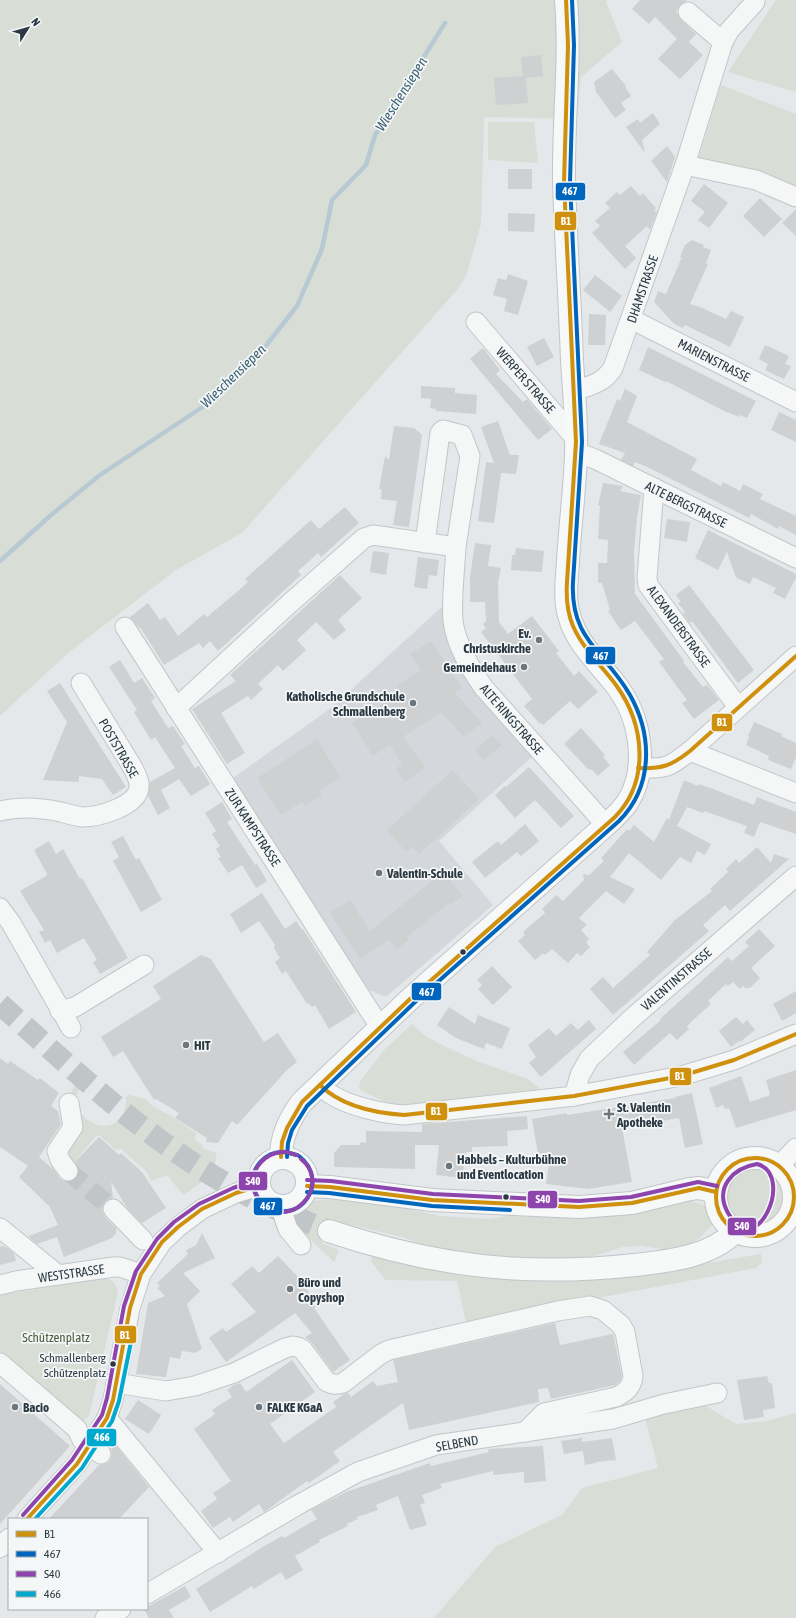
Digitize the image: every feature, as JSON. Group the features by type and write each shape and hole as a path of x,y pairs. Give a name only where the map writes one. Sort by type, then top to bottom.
{"main road":[{"name":"WERPER STRASSE","path":"281,1157 284,1135 294,1113 320,1085 410,999 606,825 627,802 634,786 638,768 639,751 638,734 634,718 627,701 584,646 569,615 566,602 576,445 563,147 567,37 566,0"},
{"path":"281,1157 296,1161 302,1166 307,1179 307,1186 300,1199 288,1206 273,1204 262,1193 259,1186 259,1178 267,1163 281,1157"},
{"path":"758,1157 765,1158 779,1166 788,1175 794,1198 794,1210 783,1224 770,1233 758,1236 736,1230 727,1223 720,1213 717,1204 716,1192 719,1182 726,1171 744,1159 758,1157"},
{"path":"307,1186 330,1187 432,1200 579,1207 632,1203 699,1188 716,1192"},
{"path":"328,1231 387,1249 444,1262 508,1269 550,1270 596,1269 688,1257 706,1251 728,1239 736,1230"}],"street":[{"name":"DHAMSTRASSE","path":"574,391 601,381 609,375 613,368 685,165 723,42 729,31 755,2"},
{"path":"688,12 723,42"},
{"path":"685,165 756,180 796,197"},
{"name":"MARIENSTRASSE","path":"631,319 796,402"},
{"name":"WERPER STRASSE","path":"476,322 576,445"},
{"name":"ALTE RINGSTRASSE","path":"425,543 440,433 443,430 462,434 470,453 456,547 453,621 461,647 470,666 484,688 606,825"},
{"name":"ALTE BERGSTRASSE","path":"576,445 595,459 796,558"},
{"name":"ALEXANDERSTRASSE","path":"654,488 647,578 648,585 738,707"},
{"path":"176,708 289,604 364,538 373,535 456,547"},
{"name":"ZUR KAMPSTRASSE","path":"124,627 380,1027"},
{"path":"638,768 656,769 667,767 690,751 796,656"},
{"name":"POSTSTRASSE","path":"0,810 9,808 26,808 59,812 82,817 116,810 131,802 137,795 139,788 138,781 133,768 81,683"},
{"path":"690,751 796,793"},
{"name":"VALENTINSTRASSE","path":"574,1096 580,1075 589,1059 630,1020 796,876"},
{"path":"0,908 11,923 71,1028"},
{"path":"56,1004 75,1007 144,965"},
{"path":"320,1085 332,1096 358,1106 383,1113 404,1115 574,1096 681,1076 734,1060 796,1034"},
{"path":"68,1171 60,1160 57,1151 73,1127 69,1103"},
{"path":"779,1166 796,1148"},
{"path":"27,1518 77,1464 96,1450 107,1418 116,1384 130,1308 141,1274 162,1242 182,1224 217,1201 259,1186"},
{"path":"280,1206 288,1229 301,1245"},
{"path":"113,1209 143,1240"},
{"path":"0,1228 58,1275"},
{"name":"WESTSTRASSE","path":"0,1286 16,1281 114,1267 120,1267 141,1274"},
{"path":"116,1384 166,1391 194,1386 234,1373 279,1350 293,1346 303,1350 326,1381 330,1384 338,1385 343,1383 381,1354 390,1350 558,1312 590,1306 603,1310 618,1321 625,1332 633,1376 632,1382 628,1389 616,1397 544,1413 526,1432"},
{"path":"0,1363 77,1430 82,1440 96,1450"},
{"name":"SELBEND","path":"148,1593 296,1506 358,1472 436,1445 613,1419 664,1404 717,1392"},
{"path":"107,1418 218,1553"},
{"path":"0,1548 8,1539"},
{"path":"105,1618 119,1610"}],"shaded area":[{"name":"Valentin-Schule","path":"445,604 452,641 533,756 439,841 493,905 386,997 364,988 233,778 331,708"}],"green space":[{"path":"0,0 608,0 606,2 622,42 581,77 577,119 484,117 481,224 466,276 456,291 242,533 176,570 68,653 0,716"},
{"path":"776,0 796,0 796,92 728,72"},
{"path":"721,85 796,114 796,186 749,170 698,160"},
{"path":"488,122 534,122 538,163 488,160"},
{"path":"412,1024 427,1037 448,1048 479,1062 528,1079 540,1089 401,1105 383,1101 360,1090 359,1086 361,1080 385,1049"},
{"path":"84,1074 87,1077 75,1097 70,1095 76,1083"},
{"path":"129,1095 146,1099 153,1106 196,1133 195,1140 202,1144 203,1148 216,1153 216,1160 210,1173 194,1188 183,1195 167,1175 151,1181 147,1172 121,1149 116,1150 99,1135 96,1136 72,1165 67,1154 80,1116 82,1115 97,1125 105,1126 112,1124 118,1121 123,1115 126,1097"},
{"path":"755,1169 766,1171 775,1177 781,1186 783,1197 781,1208 775,1217 766,1223 755,1225 744,1223 735,1217 729,1208 727,1197 729,1186 735,1177 744,1171"},
{"path":"336,1199 409,1209 440,1216 488,1219 507,1216 567,1218 630,1213 677,1202 691,1201 707,1206 712,1211 713,1224 700,1238 686,1246 662,1249 641,1246 623,1247 581,1260 517,1260 453,1254 398,1236 329,1220 322,1243 339,1250 334,1262 307,1236 301,1226 298,1213 310,1202"},
{"path":"761,1254 762,1262 756,1268 466,1323 457,1281 385,1280 371,1261 372,1255 559,1280 614,1279"},
{"name":"Schützenplatz","path":"105,1278 114,1282 118,1292 89,1416 79,1425 0,1356 0,1295"},
{"path":"706,1406 736,1424 766,1421 796,1413 796,1618 434,1618 495,1547 562,1515 582,1488 658,1468 645,1417"}],"building":[{"path":"640,0 687,0 680,5 676,12 681,20 696,34 689,42 703,55 680,79 658,59 677,39 655,17 649,24 632,9"},
{"path":"541,55 543,76 526,78 528,103 496,105 494,78 523,76 521,57"},
{"path":"612,69 626,86 625,87 631,96 621,103 626,110 615,118 596,92 594,82"},
{"path":"653,113 660,124 642,140 645,153 626,127 638,119 640,123"},
{"path":"667,146 675,157 667,182 651,161"},
{"path":"508,169 532,169 532,189 508,189"},
{"path":"704,184 728,203 709,228 698,220 705,212 691,201"},
{"path":"631,186 640,196 643,193 656,208 654,210 657,212 650,230 647,226 625,246 636,258 625,269 592,233 600,226 595,221 610,208 605,203 617,192 620,195"},
{"path":"760,198 782,219 764,237 743,216"},
{"path":"796,209 796,236 782,223"},
{"path":"508,213 535,214 534,232 508,231"},
{"path":"692,240 711,250 706,263 708,264 690,304 726,319 731,311 744,317 730,347 685,325 683,328 674,324 654,302 658,291 666,294 682,257 680,257 685,245"},
{"path":"508,274 528,281 518,315 504,311 507,299 493,295 498,278 506,280"},
{"path":"595,275 622,296 610,312 583,290"},
{"path":"589,314 606,315 605,345 588,345"},
{"path":"544,338 554,357 537,366 527,347"},
{"path":"765,345 789,356 785,364 791,366 784,379 765,370 768,364 759,359"},
{"path":"648,347 756,401 747,418 740,415 739,417 724,411 666,381 665,382 639,370"},
{"path":"483,348 500,370 496,374 523,402 527,399 552,429 538,440 470,359"},
{"path":"421,386 455,388 455,393 477,395 476,414 436,411 436,409 430,408 431,399 421,398"},
{"path":"625,389 637,396 627,422 697,459 691,470 721,486 723,482 740,491 743,484 763,494 760,499 796,516 796,535 779,526 778,529 751,514 749,518 635,462 633,466 621,460 625,453 599,444 617,399 620,401"},
{"path":"779,412 796,420 796,442 771,430"},
{"path":"498,421 510,455 519,455 516,474 501,473 494,523 478,521 486,462 494,463 481,427"},
{"path":"394,426 414,428 422,435 409,527 393,525 397,501 381,499 382,490 379,489 385,456 389,460"},
{"path":"603,483 623,486 620,491 641,495 637,517 634,552 635,594 684,661 683,662 703,687 707,685 719,700 694,719 682,703 687,700 659,662 664,659 635,621 621,630 608,611 610,610 602,583 598,583 598,563 607,563 608,540 598,539 600,506 598,505"},
{"path":"345,507 359,523 321,557 318,553 298,571 301,575 218,651 210,641 203,648 199,643 164,665 140,627 139,628 130,617 148,603 160,620 165,617 178,636 204,614 207,617 238,591 248,582 245,579 311,520 319,529"},
{"path":"667,519 690,522 687,542 664,538"},
{"path":"708,530 796,574 796,578 785,599 773,593 776,588 753,577 750,584 737,578 727,552 718,570 695,558"},
{"path":"475,543 491,545 488,566 501,568 498,582 499,622 508,634 532,616 559,651 556,653 574,676 579,671 598,692 578,709 570,701 543,725 542,723 540,724 524,706 532,699 481,632 486,628 483,624 486,621 485,602 470,602 470,577"},
{"path":"516,548 544,551 542,572 511,570 512,555 515,555"},
{"path":"373,551 389,553 386,575 370,572"},
{"path":"418,557 439,560 437,576 429,575 427,589 414,587"},
{"path":"340,575 362,598 338,620 346,630 334,640 316,622 297,640 306,650 283,671 278,665 258,684 263,689 251,700 248,696 221,713 245,753 227,764 192,709 236,681 230,675"},
{"path":"689,585 754,670 738,683 692,621 690,623 683,614 685,612 678,603 681,602 676,595"},
{"path":"431,641 462,688 455,693 482,723 464,737 441,712 403,737 425,767 405,782 396,769 402,764 390,745 373,756 352,723 393,697 399,692 396,686 421,670 410,654"},
{"path":"120,660 134,683 142,678 155,698 151,701 168,728 173,726 185,744 181,746 195,768 199,766 210,784 191,796 179,779 161,790 170,808 158,815 148,796 150,782 175,768 155,737 151,740 134,712 137,710 109,667"},
{"path":"60,683 126,787 113,795 102,779 79,776 79,782 43,780 67,722 47,691"},
{"path":"754,722 782,734 781,736 796,743 796,757 791,769 768,760 769,756 746,745"},
{"path":"581,728 605,755 603,757 610,765 598,776 591,769 589,770 564,744"},
{"path":"492,735 502,745 484,760 475,750"},
{"path":"317,739 340,777 319,791 322,795 305,806 302,802 281,815 257,778"},
{"path":"529,767 574,816 561,828 535,800 515,818 495,795"},
{"path":"453,770 479,799 419,854 412,846 406,852 387,830"},
{"path":"684,780 698,786 698,784 713,789 754,805 757,797 796,812 796,834 760,822 754,837 744,833 747,826 704,811 703,813 687,807 677,826 711,844 705,855 697,851 691,863 680,857 661,880 629,853 610,877 635,889 624,904 606,891 579,918 587,925 581,930 589,939 586,943 590,947 581,956 577,953 568,963 552,949 545,955 543,953 535,960 518,941 525,935 523,932 545,913 542,909 556,895 563,901 584,880 583,874 589,875 604,861 601,858 627,829 629,831 634,825 654,842 667,818 669,820"},
{"path":"222,802 232,819 227,822 255,865 257,864 267,881 256,888 242,865 228,873 218,858 221,857 216,849 220,846 212,834 216,831 205,813"},
{"path":"525,824 539,841 521,856 517,852 485,878 472,862 498,841 501,845"},
{"path":"123,836 136,860 139,858 162,900 141,912 113,861 119,857 111,842"},
{"path":"49,841 56,854 63,849 80,879 82,878 128,958 100,974 93,962 97,960 84,938 57,953 50,940 45,943 39,932 44,930 20,891 46,876 47,874 34,850"},
{"path":"757,847 771,863 774,854 789,859 730,911 725,905 703,925 709,931 613,1015 590,989 603,977 613,988 650,955 647,952 675,920 712,891 710,889 728,872 726,869 736,859 739,863"},
{"path":"443,872 463,896 451,905 449,903 407,937 409,940 397,949 389,940 360,959 330,913 350,900 370,931"},
{"path":"262,893 285,929 296,921 302,930 303,929 356,1012 329,1029 315,1005 312,1007 309,1003 307,1004 286,971 282,974 275,962 280,958 274,948 275,945 259,921 241,933 230,914"},
{"path":"759,929 775,946 751,968 760,978 750,988 745,988 743,986 740,989 733,982 728,986 726,984 708,1001 711,1004 690,1023 687,1027 689,1029 677,1040 670,1033 634,1065 623,1052 661,1020 660,1019 728,957 732,961 749,946 745,942"},
{"name":"HIT","path":"201,955 211,959 264,1042 278,1033 297,1062 288,1069 237,1125 232,1121 218,1143 206,1142 207,1138 175,1118 179,1113 156,1099 154,1100 123,1051 113,1057 101,1037 161,999 153,986"},
{"path":"492,966 512,987 493,1005 478,989 482,985 477,980"},
{"path":"796,991 796,1013 782,1021 773,1004"},
{"path":"449,1007 475,1024 478,1015 510,1028 502,1049 486,1043 484,1049 456,1038 437,1025"},
{"path":"736,1017 743,1024 747,1020 755,1030 731,1047 719,1031"},
{"path":"589,1020 596,1029 541,1077 529,1063 536,1057 528,1045 549,1028 556,1036 571,1023 578,1030"},
{"path":"0,1058 8,1064 10,1061 38,1080 40,1078 59,1093 51,1106 58,1111 61,1124 39,1157 54,1170 59,1178 63,1181 69,1182 75,1180 78,1176 79,1170 75,1162 99,1137 119,1155 121,1153 142,1172 166,1208 142,1223 128,1209 111,1182 113,1198 105,1201 102,1211 105,1217 116,1228 116,1233 112,1238 64,1257 57,1237 37,1244 30,1238 29,1236 58,1225 50,1207 19,1177 28,1166 0,1147"},
{"path":"796,1070 796,1110 736,1128 729,1108 725,1109 723,1105 716,1108 709,1088 741,1076 750,1102 770,1095 766,1080"},
{"path":"692,1093 703,1144 685,1148 679,1118 622,1128 632,1182 588,1189 546,1184 551,1152 538,1154 532,1119 639,1104 675,1098"},
{"path":"527,1116 528,1129 507,1131 508,1146 472,1147 472,1152 466,1152 462,1178 436,1175 439,1145 415,1145 415,1169 334,1167 334,1153 341,1145 360,1145 360,1142 366,1143 366,1131 422,1132 422,1124"},
{"path":"202,1233 215,1258 183,1273 200,1291 187,1304 202,1349 195,1353 182,1351 180,1359 170,1357 166,1377 136,1374 148,1303 165,1296 157,1288 160,1286 157,1283 188,1254 186,1250 196,1245"},
{"path":"4,1246 14,1253 16,1261 0,1265 0,1247"},
{"path":"278,1256 299,1278 314,1300 312,1301 316,1307 314,1308 350,1360 333,1372 312,1343 305,1337 312,1333 295,1313 226,1362 209,1338 223,1328 226,1332 256,1312 231,1284 252,1266 259,1273"},
{"path":"555,1323 560,1345 613,1334 622,1376 620,1381 615,1385 551,1399 548,1388 538,1389 539,1402 409,1430 403,1403 333,1452 340,1461 309,1483 307,1481 264,1512 259,1504 233,1522 230,1517 213,1528 201,1511 217,1499 213,1493 231,1481 194,1429 215,1414 212,1410 232,1397 227,1390 234,1385 240,1383 246,1392 292,1360 315,1392 270,1424 284,1443 336,1407 333,1402 344,1394 348,1393 351,1397 373,1381 377,1386 398,1382 393,1360"},
{"path":"767,1376 769,1383 772,1383 775,1408 763,1410 764,1417 744,1420 737,1380"},
{"path":"0,1384 70,1446 0,1524"},
{"path":"138,1400 161,1415 149,1434 125,1419"},
{"path":"582,1438 582,1442 612,1438 616,1460 596,1462 585,1465 583,1451 564,1454 561,1441"},
{"path":"115,1445 149,1487 120,1518 50,1518 99,1465 110,1461 112,1455 111,1449"},
{"path":"543,1446 546,1481 524,1483 524,1472 493,1475 493,1471 440,1484 442,1488 422,1495 425,1503 420,1504 427,1525 410,1530 398,1496 376,1505 378,1510 357,1517 358,1519 347,1524 348,1526 319,1540 320,1542 295,1556 303,1570 286,1580 281,1572 254,1589 252,1586 210,1612 196,1589 266,1545 282,1536 284,1538 317,1519 311,1510 346,1492 430,1463 431,1466 489,1452 488,1449"},
{"path":"185,1586 191,1597 169,1610 174,1618 149,1618 145,1610 148,1610 148,1606"}],"waterway":[{"name":"Wieschensiepen","path":"0,561 51,515 100,475 204,406 257,357 297,306 322,249 332,200 366,165 375,135 445,23"}],"tunnel":[{"path":"0,1004 109,1100 166,1145 239,1191 329,1231"},
{"path":"68,1171 113,1209"}],"transit line":[{"name":"B1","path":"281,1157 282,1142 287,1128 302,1102 410,999 615,817 626,803 634,787 640,752 638,735 633,717 626,701 616,685 587,650 577,634 571,621 567,604 567,582 576,442 564,182 568,45 566,0"},
{"name":"467","path":"287,1157 288,1143 292,1130 307,1106 414,1003 619,821 630,808 638,793 643,777 646,761 646,744 638,711 620,680 583,632 577,618 574,602 573,582 582,442 570,182 574,45 572,0"},
{"name":"B1","path":"638,768 666,766 683,756 796,656"},
{"name":"B1","path":"320,1085 338,1098 359,1107 404,1115 574,1096 681,1076 734,1060 796,1034"},
{"name":"467","path":"297,1155 284,1152 276,1153 265,1158 257,1166 253,1178 254,1191 257,1197 267,1206 279,1211 290,1211 300,1206 307,1198 312,1188 312,1177 308,1166 299,1156"},
{"name":"S40","path":"297,1155 286,1152 276,1153 265,1158 257,1167 253,1179 254,1191 265,1206 277,1211 288,1211 298,1207 306,1200 311,1190 312,1180 309,1169 301,1159"},
{"name":"B1","path":"755,1158 770,1161 777,1165 787,1175 791,1182 794,1197 791,1212 787,1219 777,1229 770,1233 755,1236 740,1233 733,1229 723,1219 719,1212 716,1197 719,1182 723,1175 733,1165 740,1161 755,1158"},
{"name":"S40","path":"757,1164 768,1171 773,1183 772,1198 768,1212 760,1223 749,1228 738,1225 727,1211 723,1194 728,1180 734,1174 748,1166 757,1164"},
{"name":"S40","path":"23,1515 72,1460 102,1415 107,1398 124,1306 136,1271 157,1239 174,1222 199,1204 233,1188 257,1180"},
{"name":"S40","path":"307,1180 331,1181 433,1194 579,1201 631,1197 698,1182 717,1186"},
{"name":"B1","path":"28,1518 77,1464 107,1418 113,1400 130,1308 141,1274 162,1242 178,1227 202,1209 236,1193 259,1186"},
{"name":"B1","path":"307,1186 330,1187 432,1200 579,1207 632,1203 699,1188 716,1192"},
{"name":"467","path":"307,1192 329,1193 432,1206 510,1210"},
{"name":"466","path":"36,1518 82,1468 112,1421 119,1401 132,1337"}],"place":[{"name":"Ev. Christuskirche","path":"539,640"},
{"name":"Gemeindehaus","path":"524,667"},
{"name":"Katholische Grundschule Schmallenberg","path":"413,703"},
{"name":"Valentin-Schule","path":"379,873"},
{"name":"HIT","path":"186,1045"},
{"name":"St. Valentin Apotheke","path":"609,1114"},
{"name":"Habbels – Kulturbühne und Eventlocation","path":"449,1166"},
{"name":"Büro und Copyshop","path":"290,1289"},
{"name":"Schmallenberg Schützenplatz","path":"113,1364"},
{"name":"Bacio","path":"15,1407"},
{"name":"FALKE KGaA","path":"259,1407"}]}
